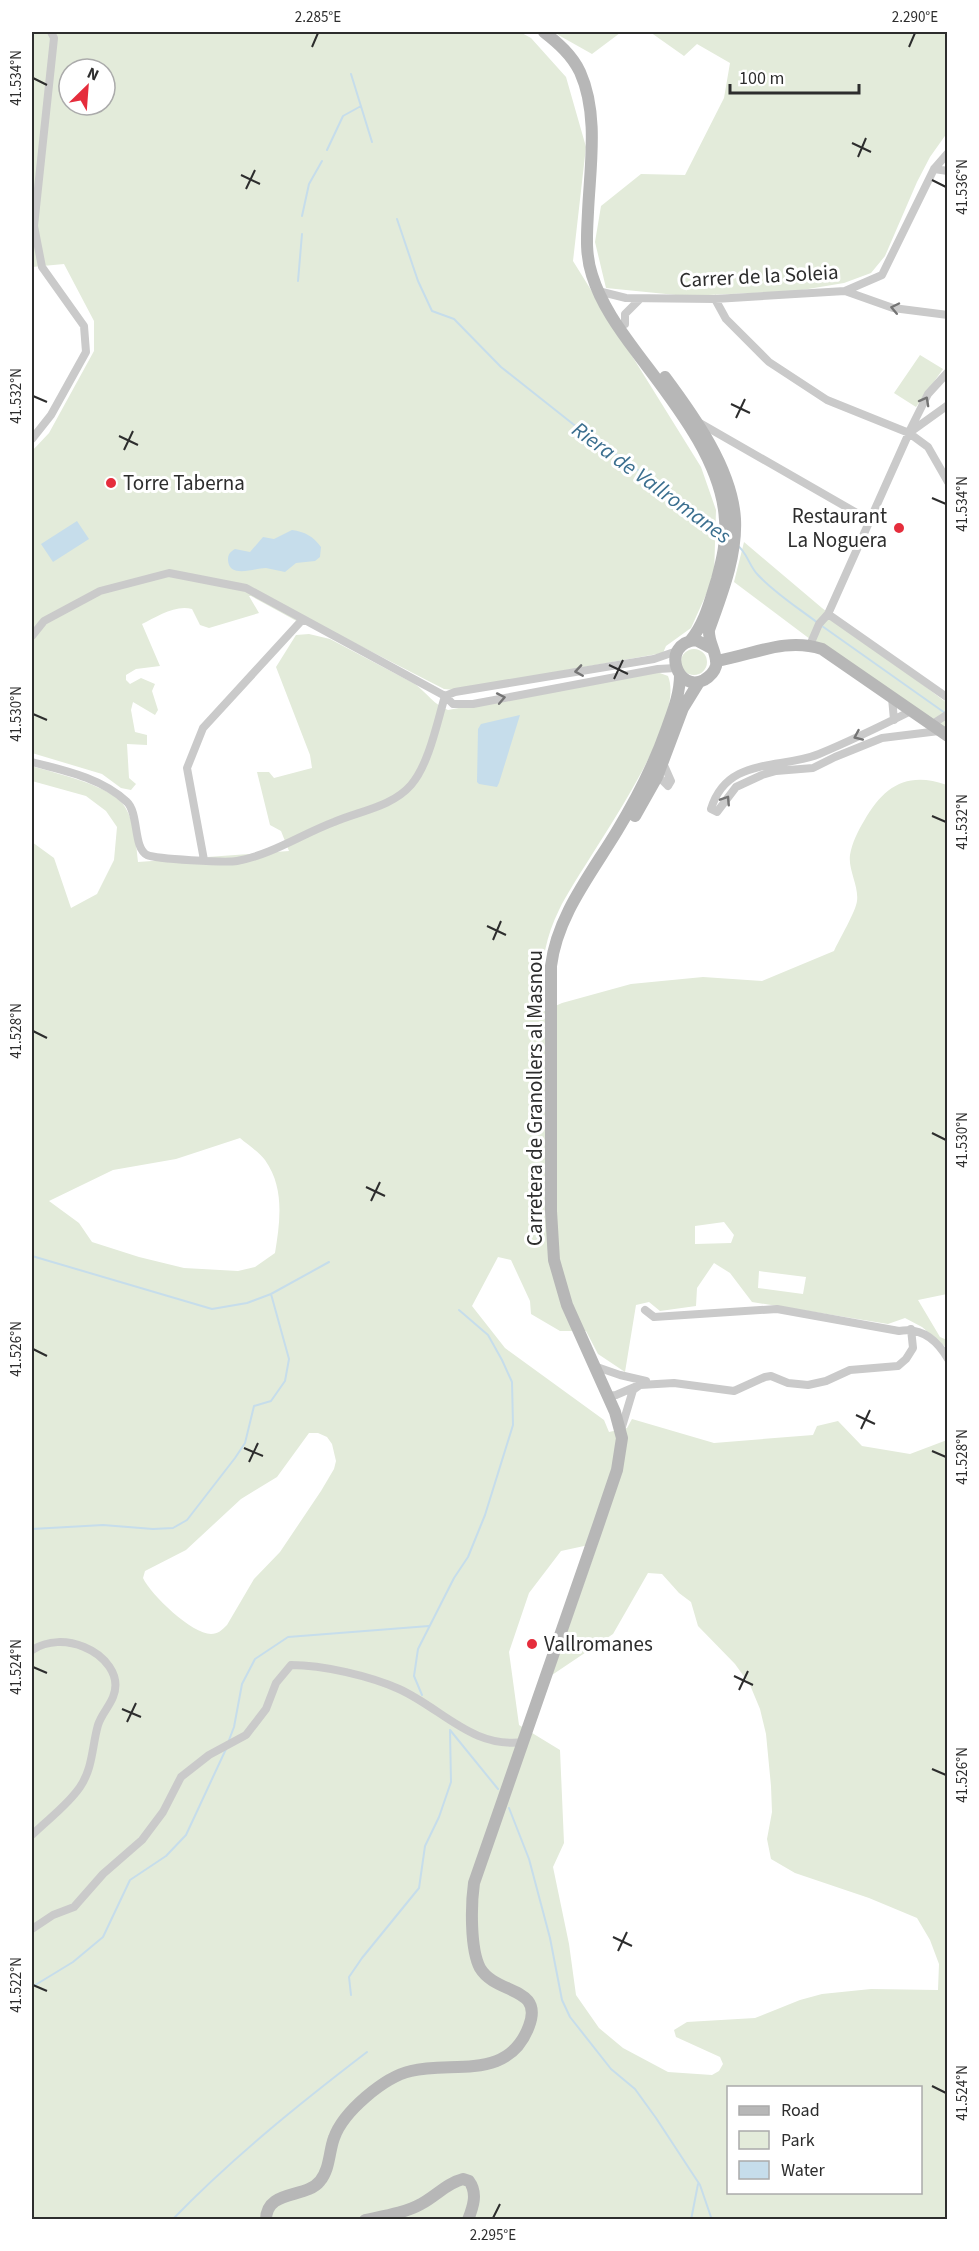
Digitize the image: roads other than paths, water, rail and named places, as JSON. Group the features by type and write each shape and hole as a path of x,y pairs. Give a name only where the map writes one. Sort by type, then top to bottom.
{"main road":[{"path":"544,32 561,46 579,71 589,104 591,138 586,245 588,262 598,291 607,311 695,428 729,488 735,518 730,531 727,558 709,630 711,648 716,661 712,674 699,682 691,682 678,671 677,651 684,644 690,641 701,641 711,648"},
{"path":"598,291 687,406 695,428"},
{"path":"690,641 704,620 727,558"},
{"path":"716,661 784,644 810,645 822,649 939,731"},
{"name":"Carretera de Granollers al Masnou","path":"575,900 619,841 649,794 675,704 678,671"},
{"name":"Carretera de Granollers al Masnou","path":"266,2220 266,2211 278,2198 312,2188 319,2183 326,2170 334,2138 340,2126 359,2104 388,2080 411,2071 433,2067 482,2067 507,2055 524,2036 531,2016 530,2002 521,1994 495,1984 488,1979 479,1966 474,1945 472,1896 484,1852 501,1809 617,1470 622,1446 621,1430 560,1285 554,1260 551,1211 551,966 556,938 575,900 636,799 657,769 683,708 699,682"},
{"path":"365,2220 421,2204 448,2185 463,2179 469,2181 474,2192 468,2220"}],"street":[{"path":"32,439 51,416 86,352 84,326 42,267 33,226 54,38 51,32"},
{"name":"Carrer de la Soleia","path":"598,291 640,299 715,299 844,291 882,275 934,169 948,153"},
{"path":"934,169 948,171"},
{"path":"844,291 893,308 948,315"},
{"path":"625,324 625,314 640,299"},
{"path":"715,299 726,319 769,362 827,400 909,433 928,447 948,482"},
{"path":"810,645 819,624 828,614 928,394 948,372"},
{"path":"909,433 948,405"},
{"path":"695,428 869,520"},
{"path":"32,636 44,621 100,591 169,573 246,588 445,696 453,704 473,704 658,669 678,671"},
{"path":"828,614 948,698"},
{"path":"204,860 187,768 203,728 303,619"},
{"path":"32,762 104,785 129,803 138,831 140,848 145,854 157,858 236,861 270,851 335,821 366,812 397,797 411,785 421,769 445,696 455,692 654,659 677,651"},
{"path":"892,698 894,720"},
{"path":"914,734 914,713 816,755 752,768 720,789 711,809 717,812 736,787 762,775 776,771 813,768 868,743 898,735 914,734 939,731 948,714"},
{"path":"657,769 668,786"},
{"path":"657,769 668,772 671,781 668,786"},
{"path":"649,794 656,788 668,786"},
{"path":"645,1310 654,1317 777,1309 899,1331 911,1329 926,1335 942,1348 948,1359"},
{"path":"608,1396 640,1385 656,1383 674,1383 734,1391 771,1376 788,1383 808,1385 826,1381 850,1370 898,1366 913,1348 911,1329"},
{"path":"594,1366 635,1380 656,1383"},
{"path":"615,1373 621,1382 621,1393"},
{"path":"621,1430 633,1390 640,1385"},
{"path":"32,1650 41,1644 51,1642 85,1647 108,1664 116,1684 113,1697 98,1724 86,1777 70,1801 32,1835"},
{"path":"32,1929 54,1915 74,1907 103,1874 142,1840 163,1812 180,1777 209,1755 246,1735 266,1709 276,1683 291,1665 313,1665 342,1671 397,1688 422,1701 462,1730 491,1741 524,1742"}],"water":[{"path":"77,521 89,539 53,562 41,544"},
{"path":"292,530 312,537 321,547 320,557 315,561 296,563 285,572 266,568 238,571 229,566 228,556 235,549 250,552 263,537 274,539"},
{"path":"520,715 497,787 479,784 477,782 478,729 481,724"}],"waterway":[{"name":"Riera de Vallromanes","path":"351,74 372,142"},
{"path":"327,150 343,116 361,106"},
{"path":"302,216 309,184 322,161"},
{"name":"Riera de Vallromanes","path":"397,219 418,281 432,311 454,319 501,367 573,424 649,478 686,510 709,522 720,534"},
{"path":"298,281 302,234"},
{"name":"Riera de Vallromanes","path":"737,545 765,582 818,623"},
{"name":"Riera de Vallromanes","path":"822,626 945,713"},
{"path":"32,1256 212,1309 247,1303 271,1294 329,1262"},
{"path":"32,1529 103,1525 153,1529 173,1528 187,1520 245,1443 254,1406 271,1401 285,1381 289,1359 271,1294"},
{"path":"422,1695 414,1676 418,1649 454,1578 468,1557 485,1515 513,1425 512,1382 502,1360 488,1335 459,1310"},
{"path":"229,1740 234,1727 242,1684 255,1659 288,1637 429,1626"},
{"path":"450,1730 498,1789"},
{"path":"351,1995 349,1977 419,1888 425,1846 439,1817 451,1782 450,1730"},
{"path":"32,1987 73,1962 103,1937 130,1880 166,1856 186,1835 226,1749"},
{"path":"509,1808 529,1859 550,1938 562,2000 570,2017 611,2069 635,2089 656,2118 700,2185 712,2220"},
{"path":"172,2220 266,2132 367,2052"},
{"path":"691,2220 698,2184"}],"place":[{"name":"Torre Taberna","path":"111,483"},
{"name":"Restaurant La Noguera","path":"899,528"},
{"name":"Vallromanes","path":"532,1644"}]}
